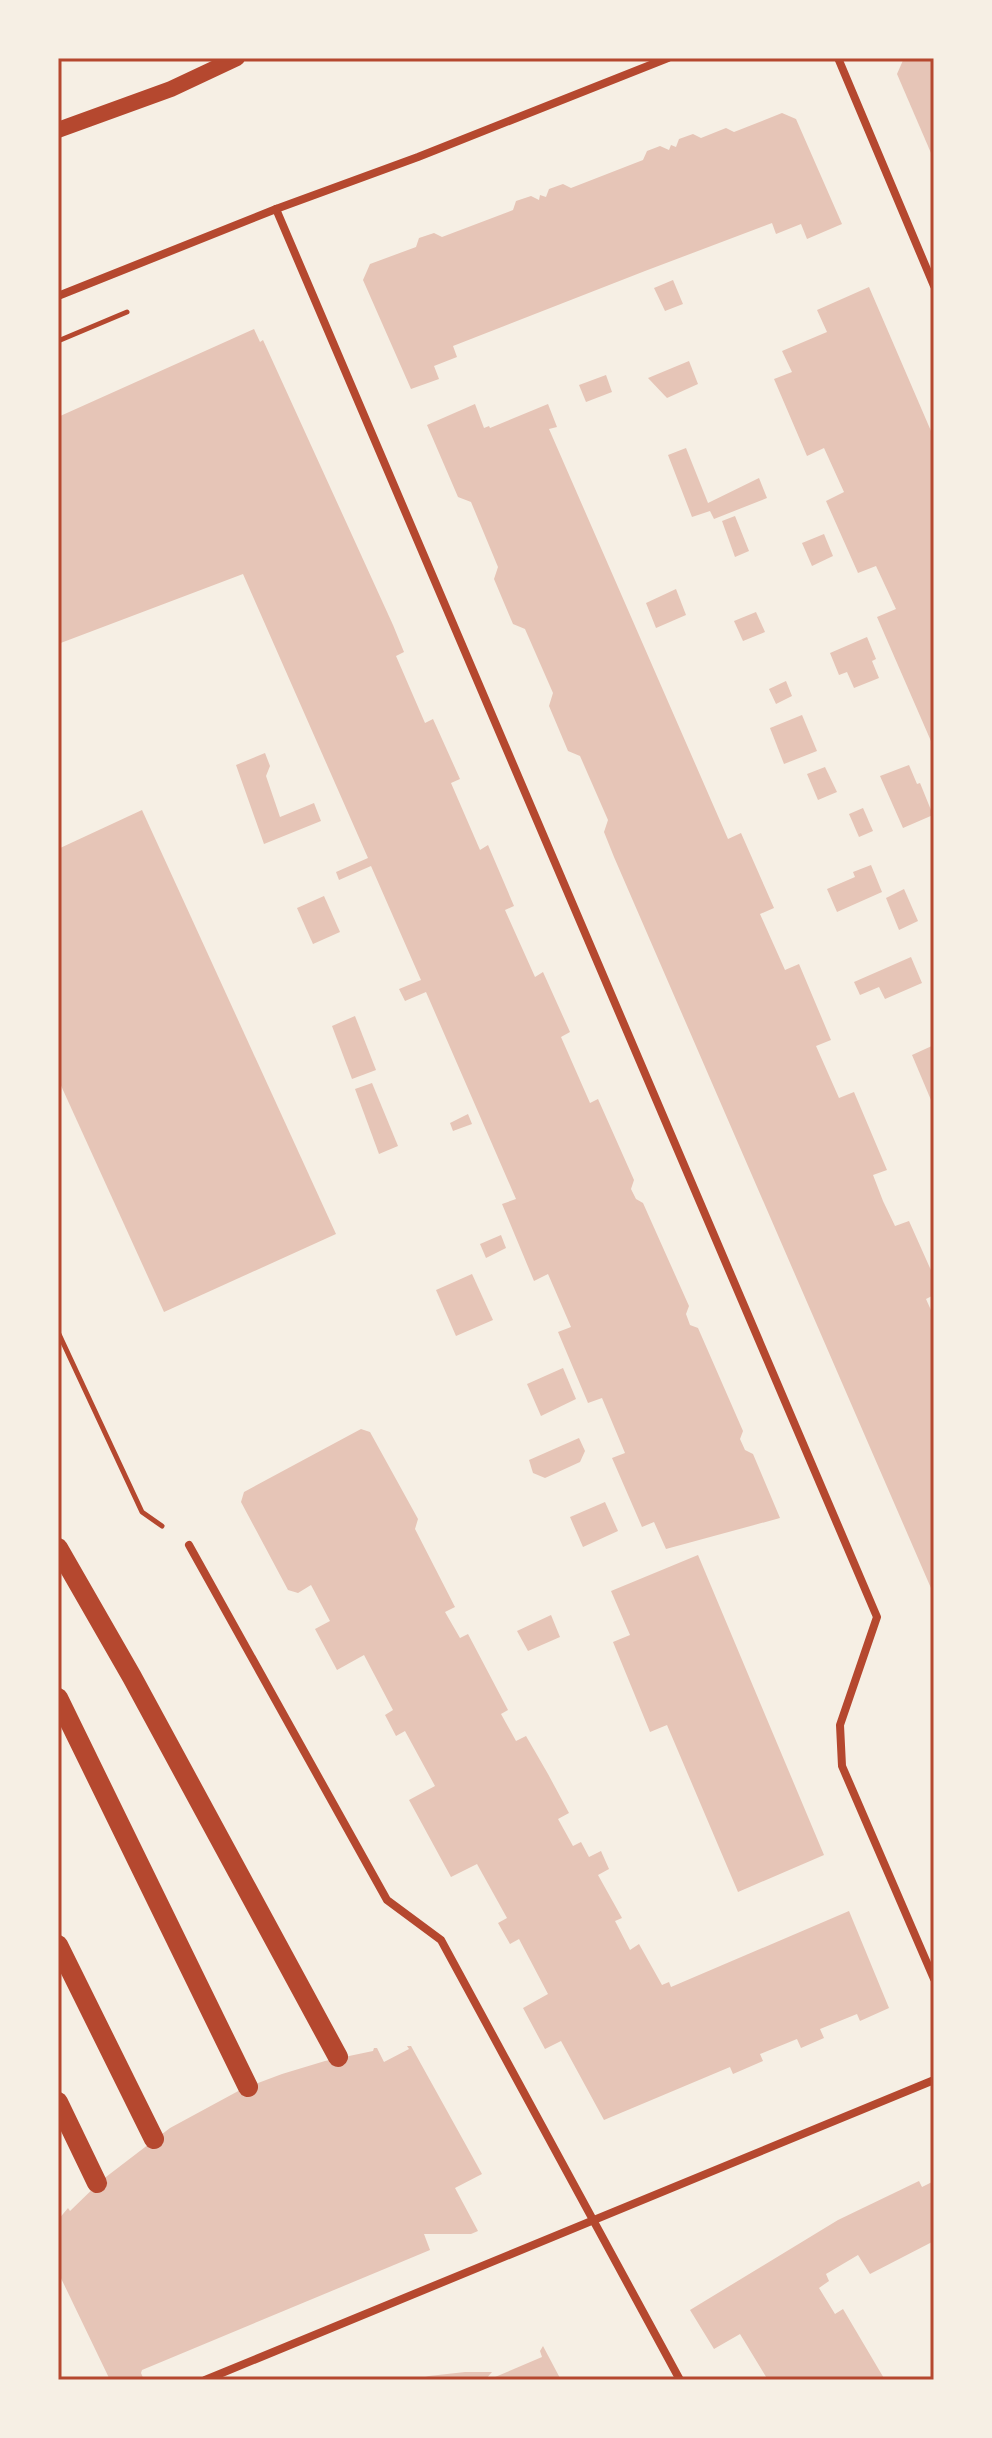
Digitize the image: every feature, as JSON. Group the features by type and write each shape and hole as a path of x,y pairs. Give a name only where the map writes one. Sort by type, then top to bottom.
{"main road":[{"path":"58,130 171,89 237,58"},
{"path":"58,1548 132,1677 338,2057"},
{"path":"58,1698 248,2087"},
{"path":"58,1945 154,2139"},
{"path":"58,2102 97,2183"}],"street":[{"path":"58,296 668,58"},
{"path":"838,58 934,286"},
{"path":"276,209 877,1617 840,1725 842,1766 934,1979"},
{"path":"189,1545 387,1900 441,1940 680,2380"},
{"path":"205,2380 934,2080"}],"path":[{"path":"58,1332 142,1512 189,1545"}],"building":[{"path":"904,58 934,58 934,160 897,74"},
{"path":"782,113 796,119 842,224 807,239 801,224 776,234 772,223 645,271 453,346 457,357 434,366 439,379 411,389 363,280 370,264 416,247 419,238 434,233 442,237 513,210 516,201 531,196 539,200 540,195 546,197 549,189 563,184 571,188 643,160 647,151 660,146 669,150 671,145 676,147 679,139 693,134 701,138 726,128 734,132"},
{"path":"673,280 683,304 665,311 654,288"},
{"path":"869,287 934,438 934,748 877,617 896,609 876,566 858,573 826,501 844,492 824,448 807,456 774,379 792,372 782,351 827,332 817,310"},
{"path":"254,329 260,342 263,340 393,625 404,652 396,656 425,723 433,719 460,779 451,783 480,850 488,845 514,906 505,910 535,977 543,972 570,1032 561,1037 590,1103 598,1099 634,1180 631,1189 636,1199 643,1203 689,1306 686,1314 690,1325 698,1328 743,1431 740,1439 745,1450 753,1454 780,1518 666,1549 654,1522 642,1527 612,1458 625,1453 602,1398 588,1403 558,1332 571,1327 548,1274 534,1281 502,1204 516,1199 426,992 405,1001 399,989 421,980 371,866 339,880 336,872 368,858 243,574 58,644 58,417"},
{"path":"689,361 698,384 667,398 648,378"},
{"path":"606,375 612,392 586,402 579,385"},
{"path":"475,404 484,428 490,428 548,404 557,427 549,429 728,839 741,833 774,908 760,914 785,970 799,964 831,1040 816,1046 839,1098 854,1092 887,1170 873,1175 883,1201 895,1226 909,1221 934,1277 934,1295 926,1299 934,1317 934,1595 614,857 604,832 608,820 580,756 568,751 549,706 553,693 525,629 513,624 494,579 498,567 471,502 458,497 427,425"},
{"path":"686,448 708,503 759,478 767,498 714,519 710,511 692,517 668,455"},
{"path":"735,516 749,551 735,557 722,521"},
{"path":"824,534 833,556 812,566 802,543"},
{"path":"676,589 686,615 656,628 646,603"},
{"path":"756,612 765,632 743,641 734,621"},
{"path":"867,637 876,659 872,661 879,678 854,688 847,672 839,675 830,653"},
{"path":"786,681 792,696 776,704 769,689"},
{"path":"802,715 817,751 784,764 770,728"},
{"path":"265,753 270,766 266,776 280,817 314,803 321,821 264,844 236,765"},
{"path":"909,765 933,815 903,828 880,776"},
{"path":"825,767 837,792 818,800 807,774"},
{"path":"863,808 873,831 859,837 849,814"},
{"path":"142,810 336,1234 164,1312 58,1079 58,849"},
{"path":"871,865 882,892 837,912 827,889 855,877 853,872"},
{"path":"904,889 918,921 899,930 886,898"},
{"path":"324,896 340,932 313,944 297,908"},
{"path":"911,957 922,983 885,999 879,987 860,995 854,982"},
{"path":"355,1016 376,1070 352,1079 332,1026"},
{"path":"934,1045 934,1099 931,1100 912,1055"},
{"path":"372,1083 398,1146 379,1154 355,1089"},
{"path":"468,1114 472,1124 453,1131 450,1123"},
{"path":"501,1235 506,1248 486,1258 480,1244"},
{"path":"472,1274 493,1320 456,1336 436,1290"},
{"path":"563,1368 576,1399 541,1416 527,1384"},
{"path":"361,1429 370,1432 418,1519 415,1529 455,1607 445,1612 460,1638 468,1634 508,1710 501,1714 516,1741 526,1736 569,1813 558,1819 573,1846 581,1842 589,1857 601,1851 609,1869 598,1875 622,1918 615,1921 630,1950 639,1944 662,1985 669,1982 671,1987 849,1911 889,2008 860,2021 857,2014 820,2029 824,2038 801,2048 797,2039 760,2054 763,2061 733,2074 730,2067 604,2120 561,2041 545,2049 523,2008 548,1994 519,1939 510,1944 498,1923 507,1918 477,1864 451,1877 409,1800 435,1786 405,1731 396,1736 385,1715 393,1710 364,1655 337,1670 315,1629 330,1621 311,1585 298,1593 288,1590 241,1502 244,1492"},
{"path":"579,1438 585,1451 580,1462 545,1478 533,1473 529,1460"},
{"path":"605,1502 618,1531 583,1547 570,1517"},
{"path":"698,1555 824,1855 738,1892 667,1725 650,1732 613,1642 630,1635 611,1591"},
{"path":"551,1615 560,1637 528,1651 517,1631"},
{"path":"407,2046 411,2046 482,2174 455,2188 478,2231 471,2234 424,2234 430,2250 142,2370 144,2380 110,2380 58,2272 58,2220 68,2208 70,2211 102,2180 170,2128 242,2089 325,2061 373,2051 374,2048 377,2048 384,2062 409,2049"},
{"path":"919,2181 922,2187 934,2181 934,2241 870,2274 858,2255 826,2274 829,2281 819,2288 835,2314 843,2309 885,2380 768,2380 740,2334 714,2349 690,2310 838,2220"},
{"path":"543,2346 561,2380 488,2380 542,2357 540,2351"},
{"path":"492,2372 485,2380 414,2380 429,2376"}]}
